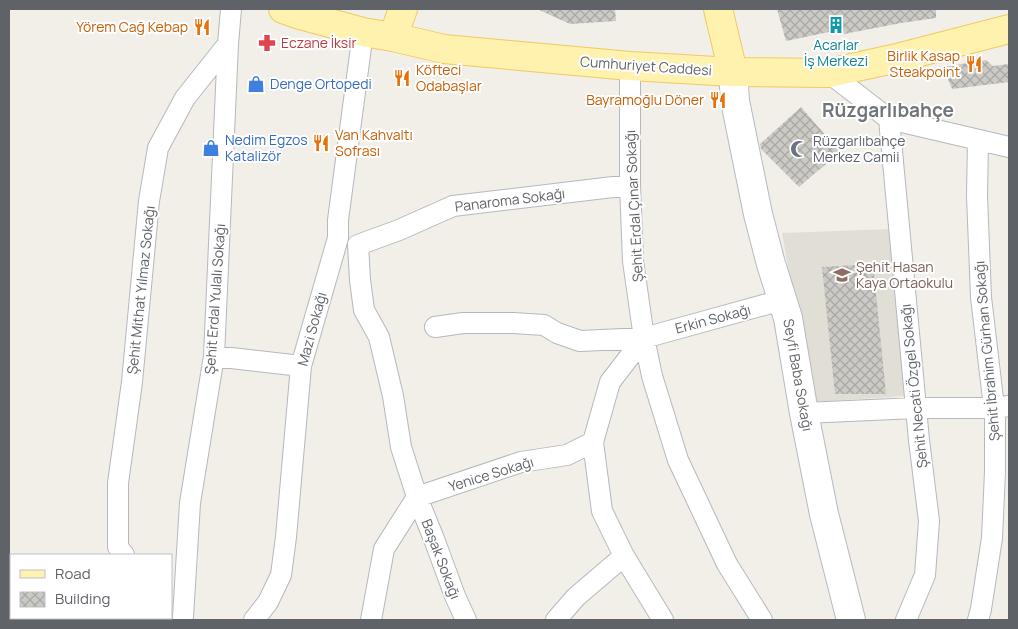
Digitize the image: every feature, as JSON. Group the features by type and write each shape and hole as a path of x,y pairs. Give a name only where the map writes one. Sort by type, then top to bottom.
{"main road":[{"name":"Cumhuriyet Caddesi","path":"283,9 362,32 444,49 630,66 733,72 829,73 1009,30"},
{"path":"393,37 403,9"},
{"path":"718,9 733,72"}],"street":[{"name":"Şehit Erdal Yulalı Sokağı","path":"181,616 190,503 214,356 228,44 232,9"},
{"name":"Mazi Sokağı","path":"254,620 268,602 281,575 301,366 338,238 338,220 362,32"},
{"name":"Şehit Mithat Yılmaz Sokağı","path":"123,554 118,547 118,483 132,382 149,201 158,148 186,98 228,44"},
{"name":"Şehit Erdal Çınar Sokağı","path":"630,66 630,185 634,261 644,338 652,376 678,460 727,564 762,620"},
{"name":"Seyfi Baba Sokağı","path":"733,72 735,101 758,214 790,328 804,413 824,514 851,620"},
{"path":"829,73 889,119 1009,147"},
{"name":"Şehit Necati Özgel Sokağı","path":"889,119 916,408 929,521 925,575 906,620"},
{"name":"Şehit İbrahim Gürhan Sokağı","path":"978,140 977,196 981,297 1002,407 995,472 992,538 978,620"},
{"name":"Panaroma Sokağı","path":"358,245 399,230 452,206 630,185"},
{"path":"338,238 358,245 364,310 380,337 393,396 401,447 417,497 384,549 370,620"},
{"name":"Erkin Sokağı","path":"435,327 463,324 514,323 544,325 580,341 644,338 782,300"},
{"path":"644,338 610,382 593,442 602,511 624,556 663,620"},
{"path":"214,356 301,366"},
{"path":"804,413 916,408 1002,407"},
{"name":"Yenice Sokağı","path":"417,497 521,462 567,455 593,442"},
{"name":"Başak Sokağı","path":"417,497 466,620"},
{"path":"556,620 576,597 624,556"}],"shaded area":[{"name":"Şehit Hasan Kaya Ortaokulu","path":"891,229 906,396 812,402 782,233"}],"building":[{"path":"537,9 615,9 616,21 570,24"},
{"name":"Acarlar İş Merkezi","path":"777,9 936,9 936,18 844,34 843,29 786,41"},
{"path":"986,60 993,66 1009,64 1009,82 952,89 943,67"},
{"name":"Rüzgarlıbahçe Merkez Camii","path":"801,107 840,152 799,187 761,149 760,144"},
{"path":"873,264 886,394 835,394 822,267"}],"place":[{"name":"Acarlar İş Merkezi","path":"836,25"},
{"name":"Yörem Cağ Kebap","path":"202,27"},
{"name":"Eczane İksir","path":"267,43"},
{"name":"Birlik Kasap Steakpoint","path":"974,64"},
{"name":"Köfteci Odabaşlar","path":"402,78"},
{"name":"Denge Ortopedi","path":"256,84"},
{"name":"Bayramoğlu Döner","path":"718,100"},
{"name":"Van Kahvaltı Sofrası","path":"321,143"},
{"name":"Nedim Egzos Katalizör","path":"211,148"},
{"name":"Rüzgarlıbahçe Merkez Camii","path":"799,149"},
{"name":"Şehit Hasan Kaya Ortaokulu","path":"842,275"}],"district":[{"name":"Rüzgarlıbahçe","path":"888,110"}]}
